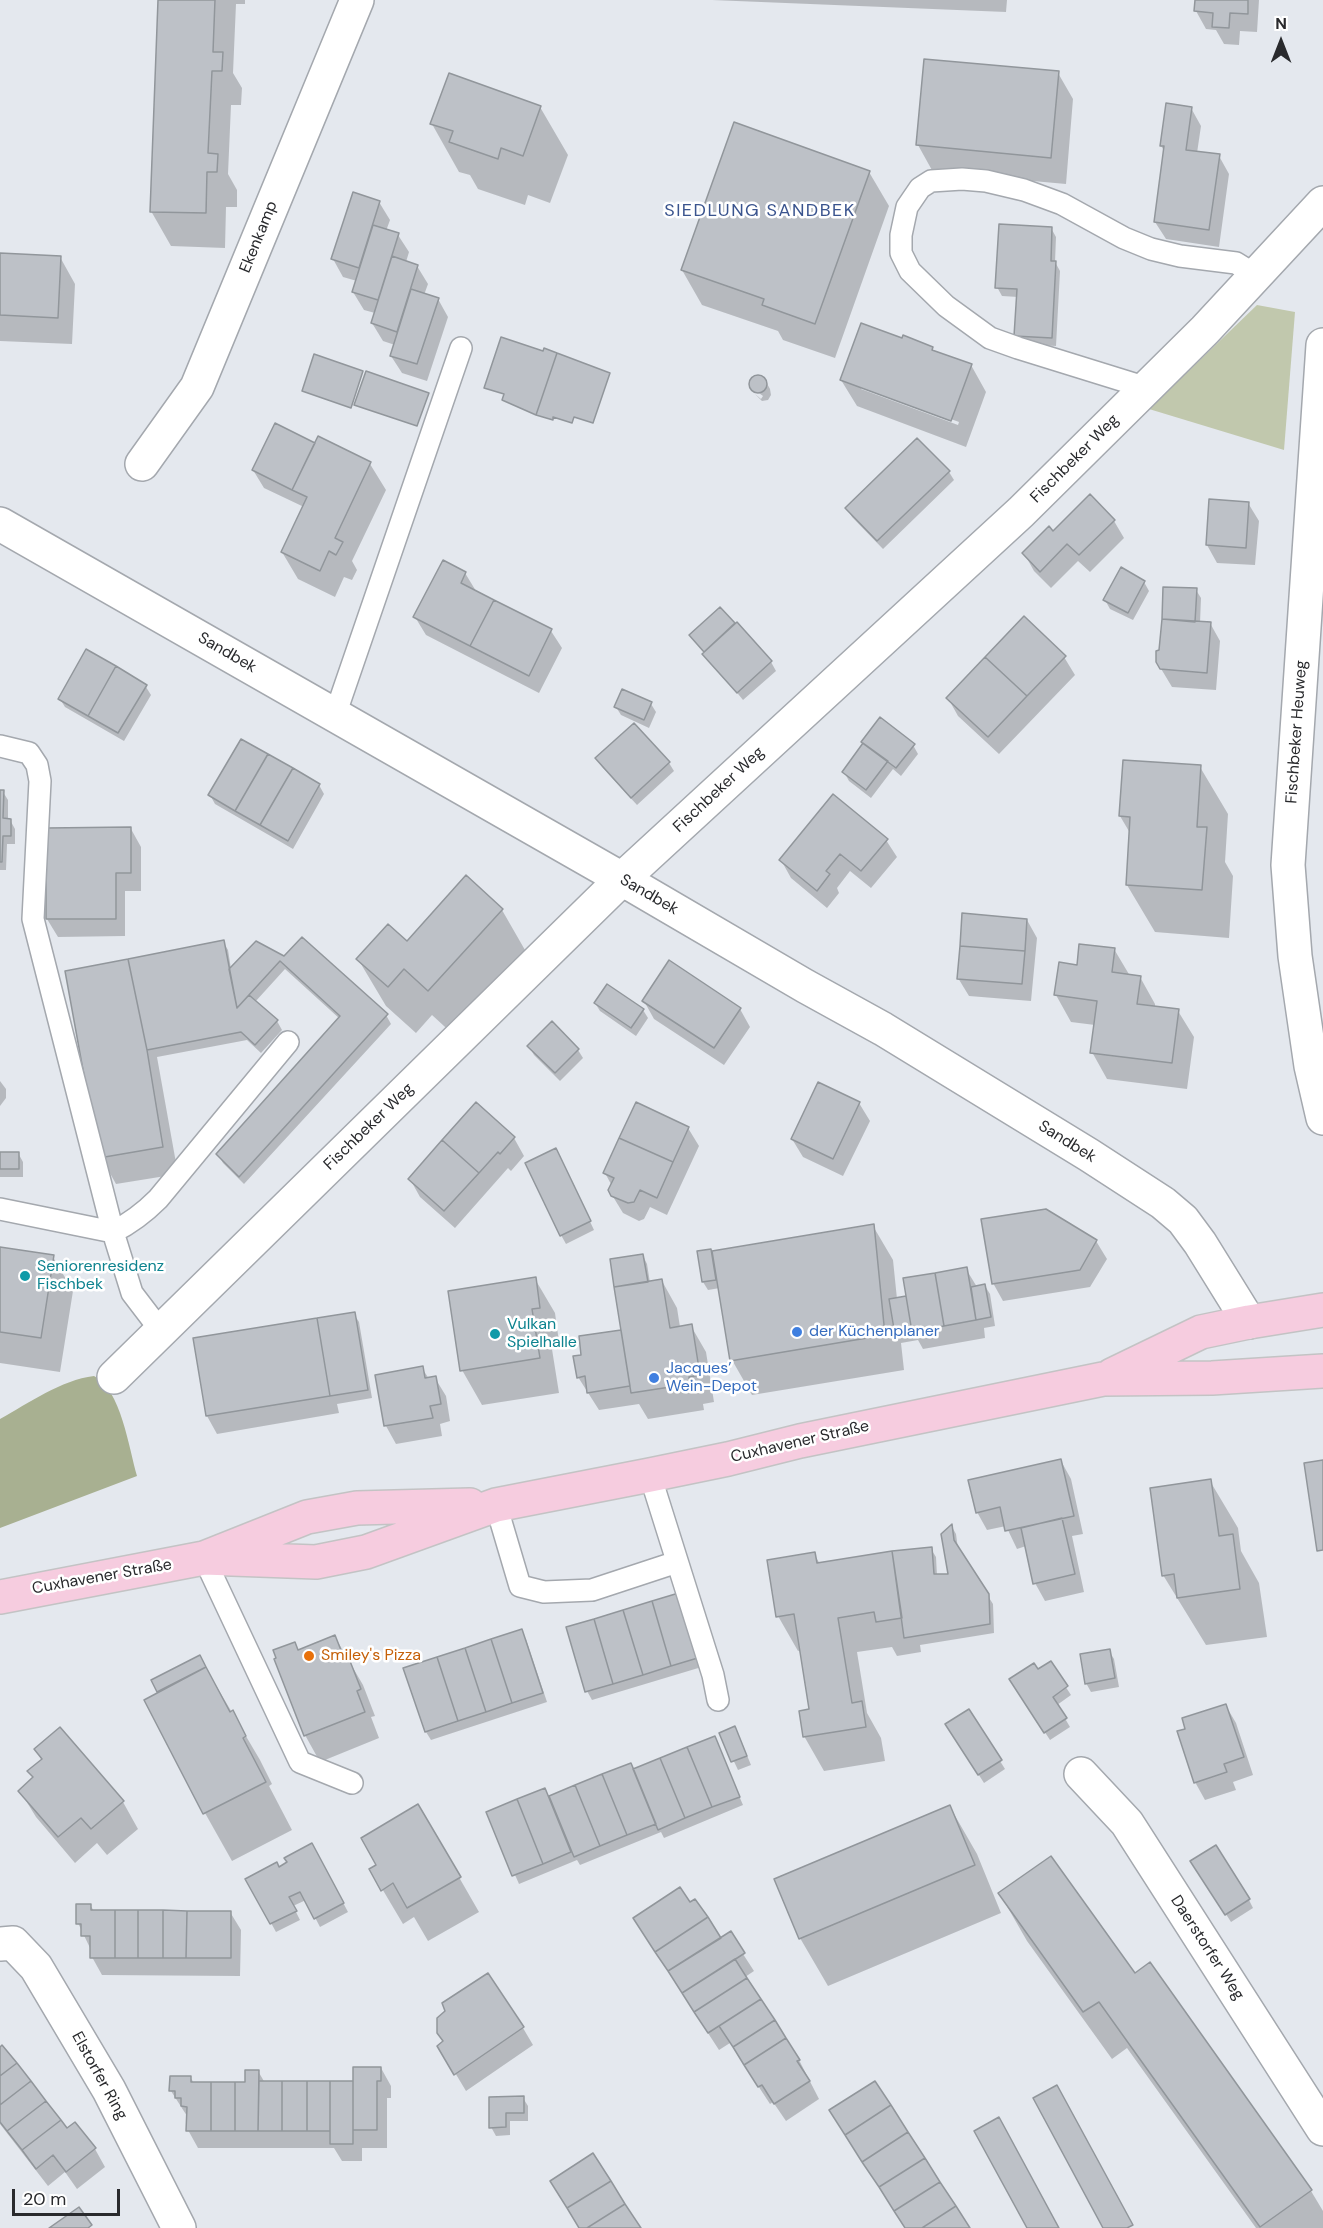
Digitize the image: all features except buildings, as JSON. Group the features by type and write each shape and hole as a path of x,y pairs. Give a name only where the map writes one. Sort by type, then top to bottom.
{"main road":[{"name":"Cuxhavener Straße","path":"1103,1379 1201,1332 1323,1310"},
{"name":"Cuxhavener Straße","path":"204,1558 316,1562 366,1552 496,1505 728,1459 800,1441 1103,1379 1212,1378 1323,1371"},
{"name":"Cuxhavener Straße","path":"0,1597 204,1558 307,1518 357,1508 496,1505"}],"street":[{"name":"Ekenkamp","path":"142,464 197,387 357,0"},
{"name":"Fischbeker Weg","path":"114,1377 622,879 1021,512 1257,276 1323,203"},
{"name":"Fischbeker Heuweg","path":"1323,345 1288,865 1295,956 1311,1066 1323,1118"},
{"name":"Sandbek","path":"0,524 883,1029 1089,1155 1163,1203 1183,1220 1249,1322"},
{"name":"Daerstorfer Weg","path":"1082,1774 1127,1823 1323,2129"},
{"name":"Elstorfer Ring","path":"0,1944 13,1943 36,1967 109,2090 179,2228"}],"lane":[{"path":"1147,388 990,338 946,306 910,271 901,253 901,234 907,207 920,188 932,181 962,179 1024,190 1062,204 1124,238 1151,249 1180,256 1236,263 1257,276"},
{"path":"335,715 461,348"},
{"path":"0,746 29,753 37,765 40,781 33,919 113,1232 132,1293 161,1331"},
{"path":"0,1209 113,1232 142,1215 158,1199 288,1042"},
{"path":"650,1475 713,1675 718,1700"},
{"path":"496,1505 520,1586 544,1592 591,1590 677,1562"},
{"path":"204,1558 300,1762 352,1783"}],"green space":[{"path":"1257,305 1295,312 1284,450 1149,409"},
{"path":"94,1376 111,1393 117,1406 137,1476 0,1528 0,1419 57,1387"}],"place":[{"name":"Seniorenresidenz Fischbek","path":"25,1276"},
{"name":"der Küchenplaner","path":"797,1332"},
{"name":"Vulkan Spielhalle","path":"495,1334"},
{"name":"Jacques’ Wein-Depot","path":"654,1378"},
{"name":"Smiley's Pizza","path":"309,1656"}],"district":[{"name":"SIEDLUNG SANDBEK","path":"760,211"}]}
